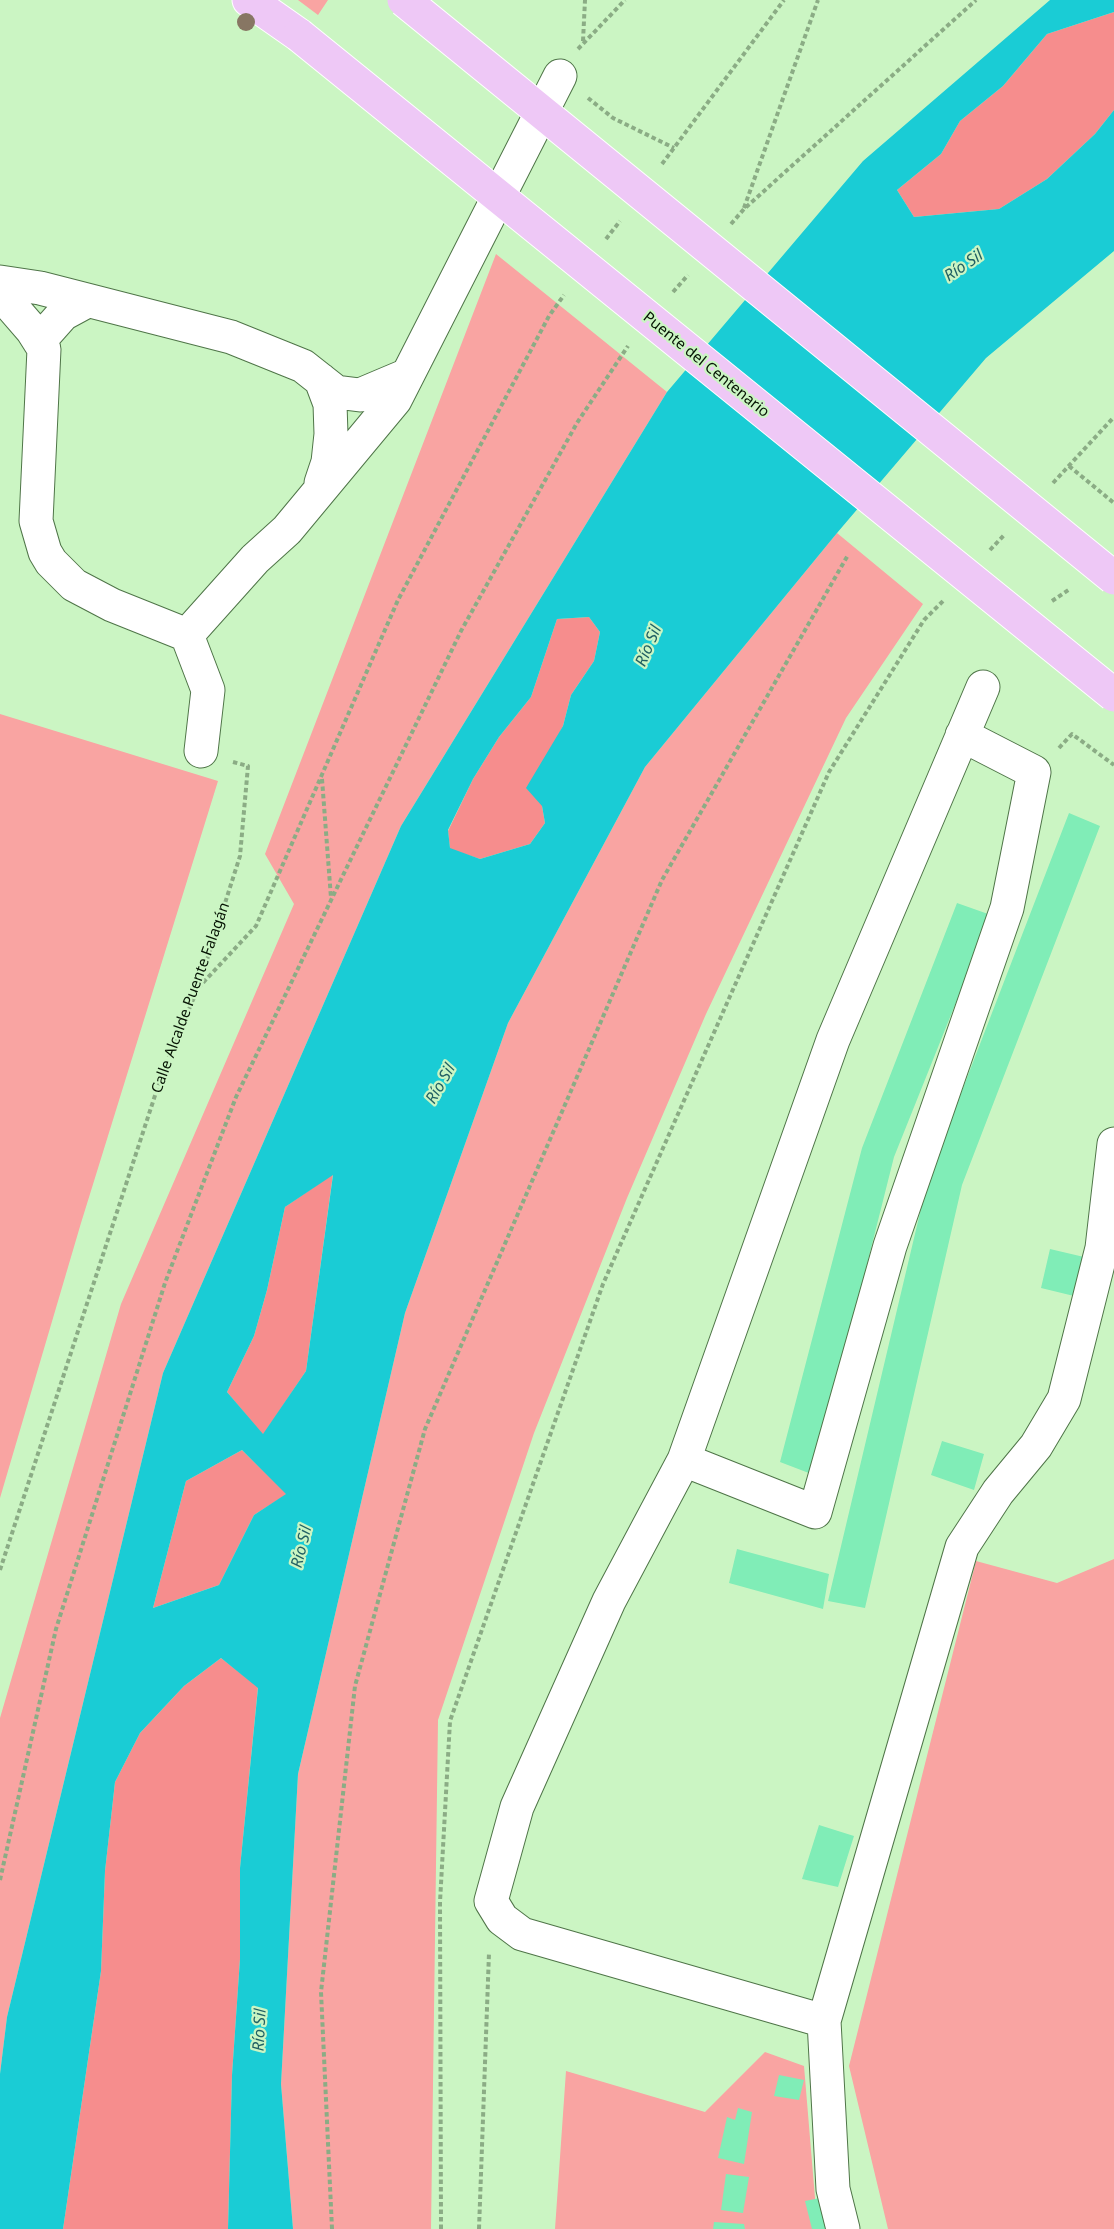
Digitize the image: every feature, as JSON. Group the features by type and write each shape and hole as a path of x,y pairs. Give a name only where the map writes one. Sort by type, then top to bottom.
{"main road":[{"name":"Puente del Centenario","path":"249,0 299,35 1114,695"},
{"path":"405,0 1114,578"}],"street":[{"path":"186,635 255,559 287,530 319,488 395,400 405,376 560,76"},
{"path":"0,282 40,288 231,338 303,366 336,392 360,395 405,376"},
{"path":"0,293 44,349 36,521 45,552 51,562 74,585 112,605 186,635 208,690 201,751"},
{"path":"39,341 63,314 87,301"},
{"path":"319,488 328,462 331,434 330,404 321,380"},
{"path":"824,2021 522,1935 502,1919 491,1901 517,1807 609,1601 684,1460 833,1040 983,687"},
{"path":"684,1460 816,1512 890,1246 1007,908 1034,772 962,735"},
{"path":"843,2229 833,2189 824,2021 962,1547 998,1492 1036,1446 1064,1399 1101,1248 1114,1144"}],"path":[{"path":"583,42 585,0"},
{"path":"625,0 583,42 560,76 613,118 674,148"},
{"path":"660,167 784,0"},
{"path":"744,209 818,0"},
{"path":"729,226 744,209 976,0"},
{"path":"605,241 626,213"},
{"path":"670,296 692,270"},
{"path":"198,988 256,926 322,779 398,600 549,316 570,288"},
{"path":"0,1880 56,1629 165,1282 236,1097 461,631 577,423 619,357 634,339"},
{"path":"1045,492 1114,417"},
{"path":"1069,466 1114,503"},
{"path":"988,552 1012,526"},
{"path":"332,2229 321,1992 355,1686 425,1429 662,880 848,555"},
{"path":"441,2229 440,1902 450,1721 603,1284 795,848 829,772 924,620 948,595"},
{"path":"1034,772 1072,734 1114,765"},
{"name":"Calle Alcalde Puente Falagán","path":"0,1570 164,1068 198,988 240,856 248,766 201,751"},
{"path":"322,779 331,900"},
{"path":"479,2229 491,1901"}],"shaded area":[{"path":"298,0 328,0 318,15"},
{"path":"1114,12 1114,110 1095,134 1047,179 999,209 914,217 897,190 941,154 960,121 1003,86 1047,34"},
{"path":"496,254 667,392 401,826 163,1373 7,2017 0,2074 0,1718 121,1304 294,904 265,854"},
{"path":"837,533 923,604 846,718 706,1014 627,1198 534,1433 438,1720 431,2229 293,2229 281,2084 298,1774 405,1313 508,1023 645,767"},
{"path":"589,617 600,632 594,661 571,695 563,726 551,750 542,806 545,823 530,844 480,859 450,849 448,831 473,779 499,737 531,697 557,619"},
{"path":"0,714 218,781 81,1223 0,1498"},
{"path":"333,1174 306,1371 263,1435 227,1392 254,1336 267,1290 285,1207"},
{"path":"242,1450 287,1494 254,1515 219,1585 153,1608 186,1481"},
{"path":"1114,1559 1114,2229 888,2229 849,2066 976,1561 1057,1583"},
{"path":"221,1658 258,1687 240,1868 240,1959 232,2075 228,2229 63,2229 101,1971 105,1871 115,1782 140,1733 184,1686"},
{"path":"765,2052 804,2066 816,2210 822,2229 555,2229 566,2071 705,2112"}],"water":[{"name":"Río Sil","path":"1050,0 1114,0 1114,12 1047,34 1003,86 960,121 941,154 897,190 914,217 999,209 1047,179 1095,134 1114,110 1114,251 986,358 837,533 645,767 508,1023 405,1313 298,1774 281,2084 293,2229 228,2229 232,2075 240,1959 240,1868 258,1688 221,1658 184,1686 140,1733 115,1782 105,1871 101,1971 63,2229 0,2229 0,2074 7,2017 163,1373 401,826 667,392 863,161","holes":["589,617 600,632 594,661 571,695 563,726 526,788 542,806 545,823 530,844 480,859 450,848 448,830 473,779 499,737 531,697 557,619","333,1175 306,1371 263,1434 227,1392 254,1336 267,1290 285,1207","242,1450 286,1494 254,1515 219,1585 153,1608 186,1481"]}],"building":[{"path":"1069,813 1100,826 962,1185 865,1608 828,1601 928,1179"},
{"path":"957,903 991,915 894,1157 814,1475 780,1462 862,1148"},
{"path":"1050,1249 1084,1257 1074,1296 1041,1288"},
{"path":"942,1441 984,1454 974,1490 931,1475"},
{"path":"737,1549 829,1574 823,1609 729,1583"},
{"path":"819,1825 854,1836 838,1887 802,1879"},
{"path":"779,2075 804,2080 799,2100 774,2096"},
{"path":"738,2108 752,2112 744,2164 718,2158 727,2117 735,2120"},
{"path":"726,2174 749,2177 743,2213 721,2210"},
{"path":"825,2197 833,2229 812,2229 805,2201"},
{"path":"714,2222 744,2224 745,2229 713,2229"}]}
